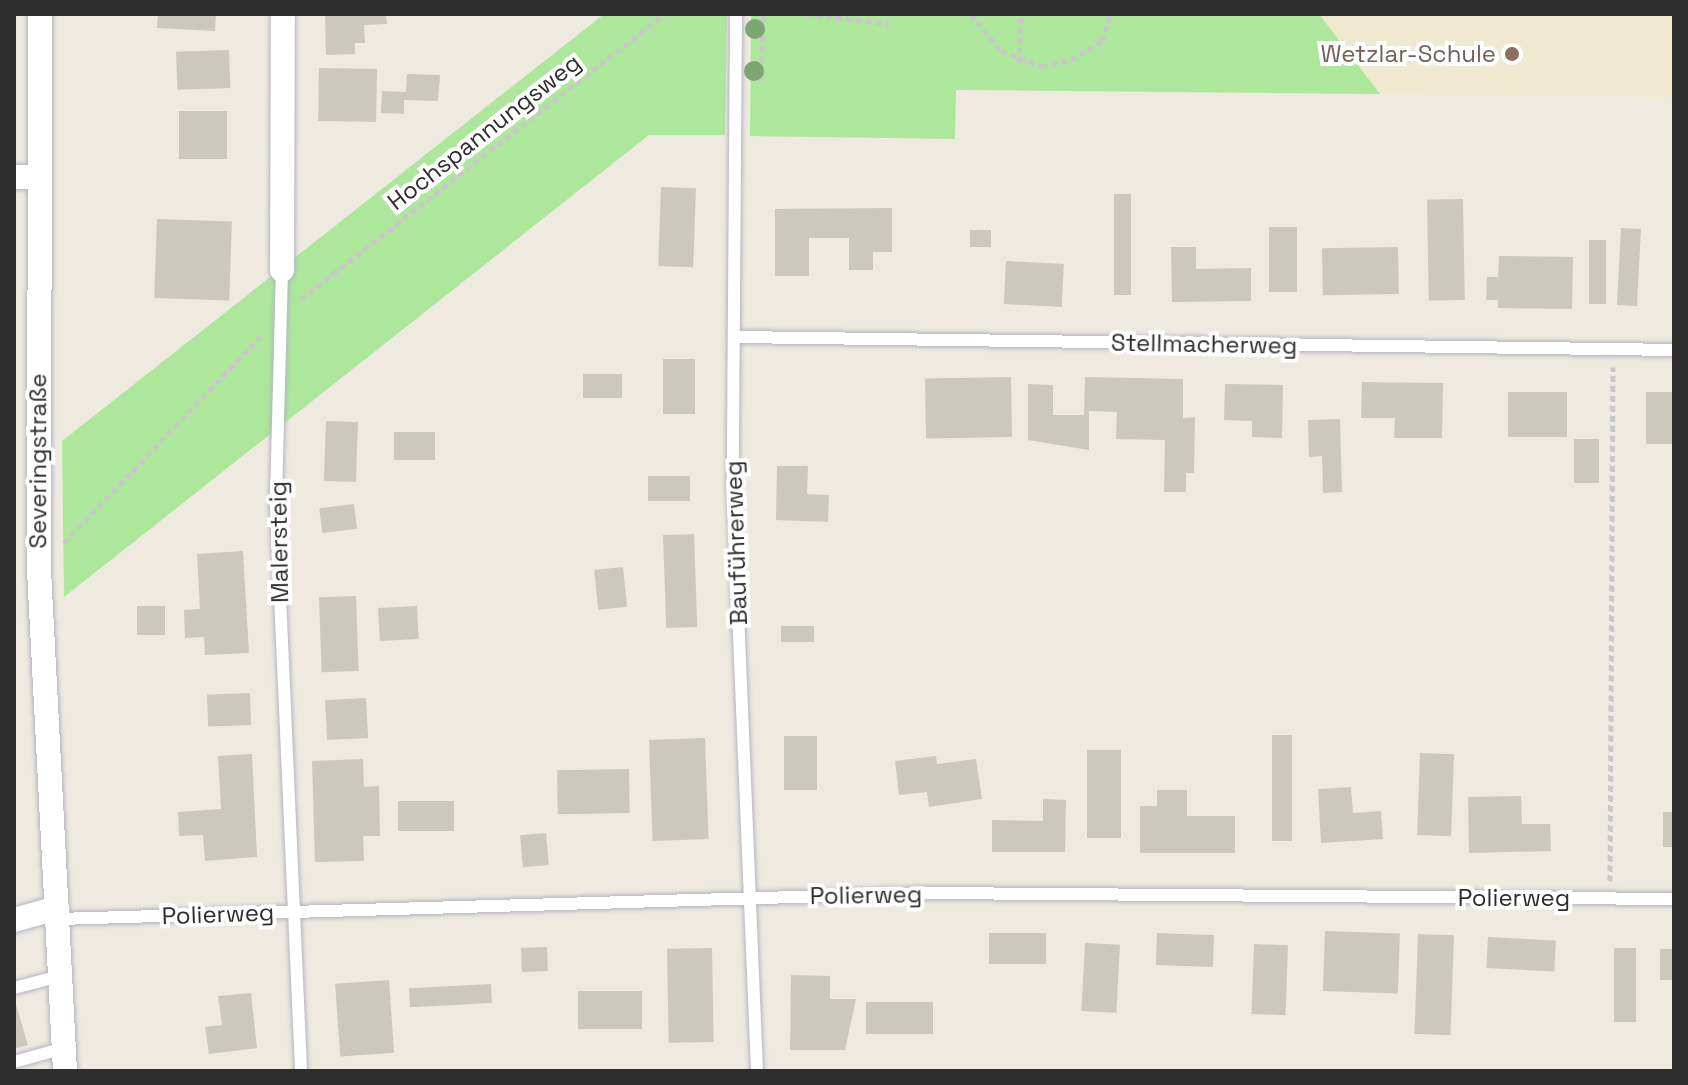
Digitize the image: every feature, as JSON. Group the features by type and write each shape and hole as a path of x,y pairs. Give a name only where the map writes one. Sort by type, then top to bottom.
{"street":[{"name":"Severingstraße","path":"40,14 26,177 39,570 64,1060"},
{"name":"Malersteig","path":"282,270 283,14"},
{"path":"14,920 58,914"}],"lane":[{"name":"Bauführerweg","path":"736,14 733,491 757,1071"},
{"name":"Malersteig","path":"282,270 276,506 301,1070"},
{"name":"Stellmacherweg","path":"735,337 1674,350"},
{"name":"Polierweg","path":"58,914 292,911 751,897 1674,899"},
{"path":"14,988 60,976"},
{"path":"14,1062 64,1060"}],"path":[{"name":"Hochspannungsweg","path":"325,278 665,14"},
{"path":"761,81 763,14"},
{"path":"806,14 889,24"},
{"path":"971,14 1019,63 1071,60 1102,41 1111,14"},
{"path":"1019,63 1021,14"},
{"path":"39,570 258,340"},
{"path":"1610,899 1613,350"}],"shaded area":[{"name":"Wetzlar-Schule","path":"1319,14 1674,14 1674,97 1380,94"}],"green space":[{"path":"604,14 727,14 725,135 649,135 64,597 62,441"},
{"path":"751,14 1319,14 1380,94 956,90 955,139 750,136"}],"building":[{"path":"158,14 216,14 215,31 157,28"},
{"path":"325,14 386,14 387,24 364,25 365,43 355,43 355,54 326,55"},
{"path":"229,50 230,88 177,90 176,52"},
{"path":"319,68 377,69 376,122 318,121"},
{"path":"407,74 440,75 438,101 404,100 404,114 381,113 382,91 406,92"},
{"path":"179,111 227,111 227,159 179,159"},
{"path":"661,187 696,188 693,267 658,266"},
{"path":"1114,194 1131,194 1131,295 1114,295"},
{"path":"1463,199 1465,300 1429,301 1427,200"},
{"path":"892,208 892,252 873,252 873,270 849,270 849,238 809,238 809,276 775,276 775,209"},
{"path":"157,219 232,222 229,301 154,298"},
{"path":"1269,227 1297,227 1297,292 1269,292"},
{"path":"1621,228 1641,229 1637,306 1617,305"},
{"path":"970,230 991,230 991,247 970,247"},
{"path":"1589,240 1606,240 1606,304 1589,304"},
{"path":"1171,247 1196,247 1196,269 1251,268 1251,301 1172,302"},
{"path":"1398,247 1399,294 1323,295 1322,248"},
{"path":"1499,256 1573,257 1572,309 1498,308 1498,300 1486,300 1487,277 1498,277"},
{"path":"1006,261 1064,264 1062,307 1004,304"},
{"path":"663,359 695,359 695,414 663,414"},
{"path":"583,374 622,374 622,398 583,398"},
{"path":"1011,377 1012,437 926,438 925,379"},
{"path":"1085,377 1183,379 1183,418 1195,417 1194,473 1186,473 1186,492 1164,492 1165,440 1116,439 1117,412 1089,411 1089,450 1028,440 1028,384 1053,385 1053,415 1084,415"},
{"path":"1362,382 1443,383 1442,438 1394,438 1395,418 1361,418"},
{"path":"1225,384 1283,385 1282,438 1252,437 1252,421 1224,420"},
{"path":"1508,392 1567,392 1567,437 1508,437"},
{"path":"1646,392 1674,392 1674,444 1646,444"},
{"path":"1340,419 1342,492 1323,493 1322,456 1309,457 1308,420"},
{"path":"326,421 358,422 356,482 324,481"},
{"path":"394,432 435,432 435,460 394,460"},
{"path":"1574,439 1599,439 1599,483 1574,483"},
{"path":"777,466 808,466 807,494 829,495 828,522 776,520"},
{"path":"648,476 690,476 690,501 648,501"},
{"path":"354,504 357,529 322,533 319,508"},
{"path":"694,534 697,627 666,628 663,535"},
{"path":"243,551 249,653 205,655 204,637 185,638 184,610 200,609 197,554"},
{"path":"623,567 627,607 598,610 594,570"},
{"path":"356,596 359,671 322,672 319,597"},
{"path":"137,606 165,606 165,635 137,635"},
{"path":"417,606 419,639 380,641 378,608"},
{"path":"781,626 814,626 814,642 781,642"},
{"path":"250,693 251,725 208,726 207,695"},
{"path":"366,698 368,738 327,740 325,700"},
{"path":"1272,735 1292,735 1292,841 1272,841"},
{"path":"784,736 817,736 817,790 784,790"},
{"path":"705,738 709,839 653,841 649,740"},
{"path":"1087,750 1121,750 1121,838 1087,838"},
{"path":"1420,753 1454,754 1451,836 1417,835"},
{"path":"252,754 257,857 205,861 203,835 179,836 178,812 221,809 218,756"},
{"path":"936,756 937,764 976,759 982,799 929,807 927,792 899,795 895,761"},
{"path":"363,759 364,787 379,786 380,836 363,836 364,861 315,862 312,761"},
{"path":"629,769 630,813 558,814 557,770"},
{"path":"1351,787 1353,813 1381,811 1383,839 1321,843 1318,789"},
{"path":"1157,790 1187,790 1187,816 1235,816 1235,853 1140,853 1140,806 1157,806"},
{"path":"1521,796 1522,824 1550,824 1551,851 1469,853 1468,797"},
{"path":"1043,799 1066,800 1065,852 992,852 992,820 1043,821"},
{"path":"398,801 454,801 454,831 398,831"},
{"path":"1663,812 1674,812 1674,847 1663,847"},
{"path":"546,833 549,865 523,867 520,835"},
{"path":"1325,931 1400,934 1398,994 1323,991"},
{"path":"989,933 1046,933 1046,964 989,964"},
{"path":"1157,933 1214,935 1213,967 1156,965"},
{"path":"1418,934 1454,935 1450,1035 1415,1034"},
{"path":"1488,937 1556,941 1554,972 1486,968"},
{"path":"1085,943 1120,945 1116,1013 1081,1011"},
{"path":"1254,944 1288,945 1286,1015 1252,1014"},
{"path":"547,947 548,971 522,972 521,948"},
{"path":"712,948 714,1042 669,1043 667,949"},
{"path":"1614,948 1636,948 1636,1022 1614,1022"},
{"path":"1660,949 1674,949 1674,980 1660,980"},
{"path":"791,975 830,976 830,999 856,999 845,1050 790,1050"},
{"path":"389,980 394,1053 340,1057 335,984"},
{"path":"491,984 492,1003 410,1007 409,988"},
{"path":"578,991 642,991 642,1029 578,1029"},
{"path":"251,993 257,1048 209,1054 205,1027 222,1025 218,996"},
{"path":"14,998 28,1045 14,1049"},
{"path":"866,1002 933,1002 933,1034 866,1034"}],"place":[{"name":"Wetzlar-Schule","path":"1512,54"}]}
